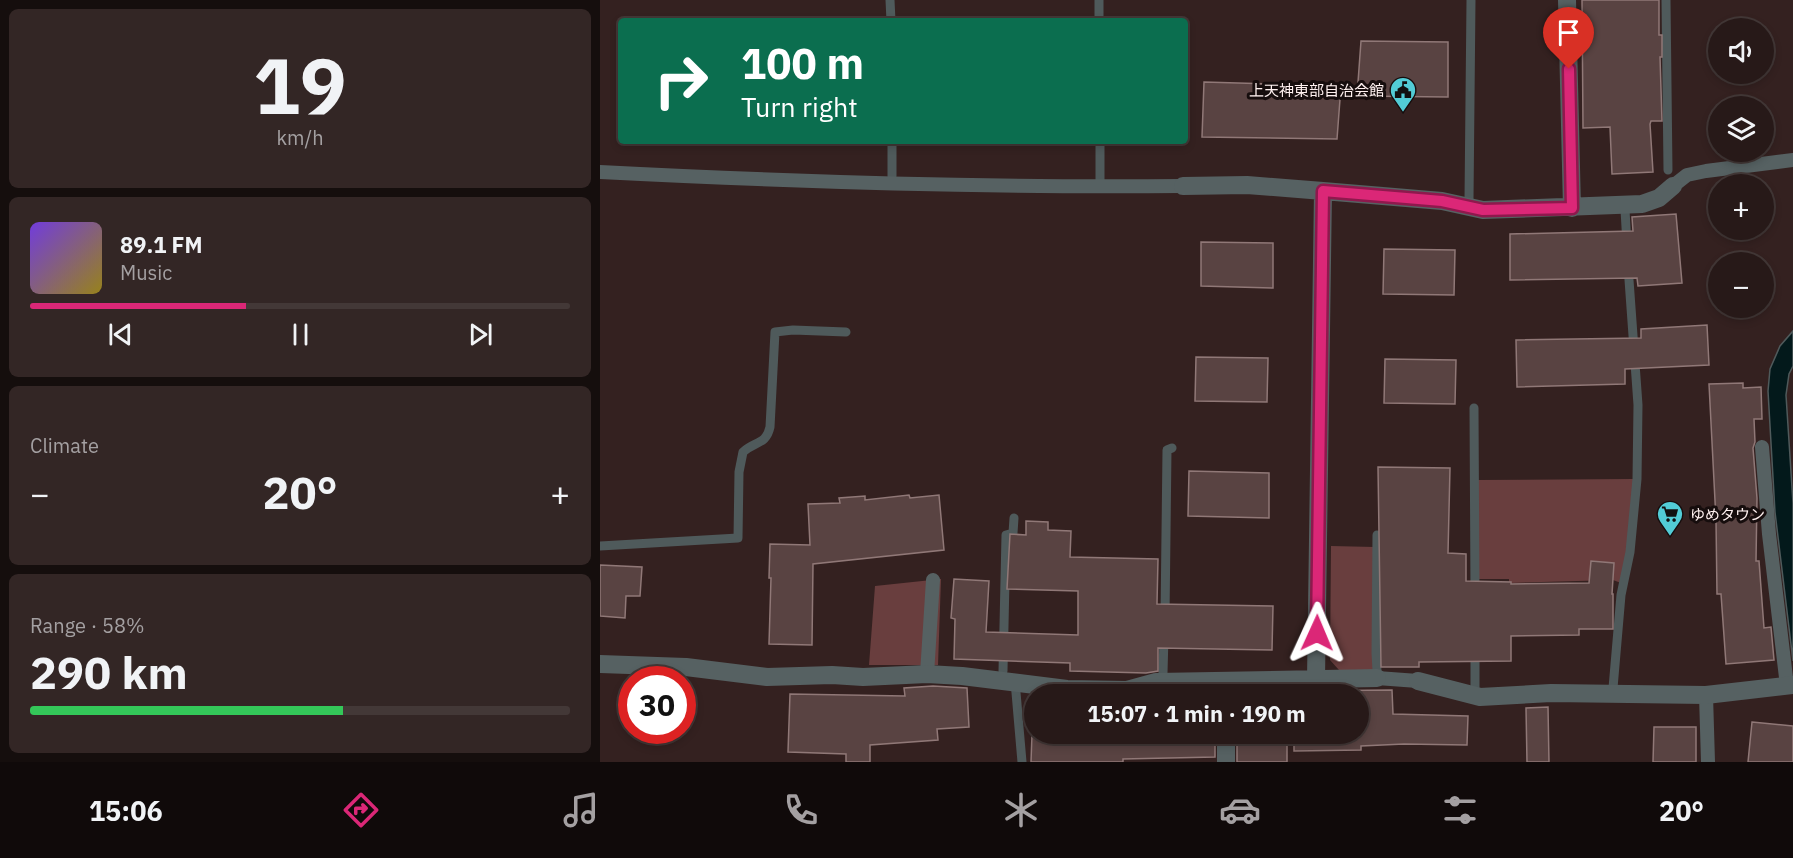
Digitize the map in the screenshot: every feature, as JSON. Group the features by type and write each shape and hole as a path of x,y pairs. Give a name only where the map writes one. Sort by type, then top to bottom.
{"street":[{"path":"1567,0 1572,208"},
{"path":"1183,186 1247,185 1323,191 1442,201 1483,210 1642,204 1659,198 1673,186"},
{"path":"1316,679 1323,191"},
{"path":"600,664 686,667 767,677 927,674 1027,684"},
{"path":"1260,684 1316,679 1377,678"},
{"path":"1418,681 1480,697 1551,693 1706,695 1790,686"},
{"path":"1149,684 1156,682 1184,684"},
{"path":"1226,744 1226,762"}],"lane":[{"path":"1673,186 1687,176 1706,171 1793,160"},
{"path":"600,172 907,183 1183,186"},
{"path":"1762,447 1769,534 1790,686"},
{"path":"927,674 933,580"},
{"path":"1377,678 1418,681"},
{"path":"1706,695 1708,762"}],"shaded area":[{"path":"1634,479 1632,516 1621,583 1613,580 1509,583 1509,579 1476,579 1476,480"},
{"path":"1331,546 1375,547 1376,670 1339,670 1330,660"},
{"path":"941,579 938,665 869,665 875,586"}],"water":[{"path":"1793,331 1793,366 1789,374 1786,395 1793,503 1793,661 1775,512 1768,391 1770,369 1780,346"}],"building":[{"path":"1582,0 1659,0 1659,35 1662,35 1662,57 1660,57 1662,121 1651,121 1650,124 1653,172 1612,174 1610,127 1583,128"},
{"path":"1361,41 1448,42 1448,97 1357,96"},
{"path":"1204,82 1341,86 1337,139 1202,137"},
{"path":"1676,214 1682,283 1638,286 1637,278 1510,280 1510,234 1633,231 1632,217"},
{"path":"1201,242 1273,243 1273,288 1201,286"},
{"path":"1384,249 1455,250 1454,295 1383,294"},
{"path":"1707,325 1709,365 1625,369 1625,384 1517,387 1516,340 1641,338 1641,329"},
{"path":"1196,357 1268,358 1267,402 1195,401"},
{"path":"1385,359 1456,360 1455,404 1384,403"},
{"path":"1743,383 1743,388 1761,387 1762,419 1754,419 1753,448 1757,498 1756,561 1759,561 1764,628 1771,627 1774,660 1726,664 1721,594 1717,594 1716,520 1709,384"},
{"path":"1378,467 1450,468 1448,553 1466,554 1466,581 1511,582 1511,584 1589,583 1591,561 1614,563 1613,629 1579,629 1579,635 1511,636 1511,661 1419,662 1419,667 1381,667"},
{"path":"1189,471 1269,473 1269,518 1188,516"},
{"path":"909,495 910,498 939,495 944,550 813,564 812,645 769,644 770,544 810,545 808,504 840,503 839,498 865,496 865,500"},
{"path":"1026,521 1048,522 1048,530 1071,531 1070,557 1158,559 1157,604 1273,606 1272,650 1158,648 1158,671 1146,673 1070,671 1070,663 954,659 955,619 951,618 954,579 989,581 986,632 1078,635 1078,591 1007,589 1010,534 1026,535"},
{"path":"600,565 642,567 640,596 626,596 625,618 600,616"},
{"path":"933,686 967,688 969,727 937,729 938,740 870,745 870,762 846,762 846,754 788,752 790,694 905,696 904,688"},
{"path":"1369,690 1392,690 1393,714 1468,716 1467,745 1404,744 1361,746 1361,750 1294,751 1294,744 1369,744"},
{"path":"1548,707 1549,762 1527,762 1526,708"},
{"path":"1752,722 1793,726 1793,762 1748,762"},
{"path":"1654,727 1696,727 1696,762 1653,762"},
{"path":"1032,744 1215,744 1215,757 1123,759 1123,762 1031,762"},
{"path":"1237,744 1287,744 1287,762 1237,762"}],"waterway":[{"path":"890,0 891,18"},
{"path":"1099,0 1099,18"},
{"path":"1469,199 1471,0"},
{"path":"1666,0 1668,170"},
{"path":"892,144 892,176"},
{"path":"1100,144 1100,181"},
{"path":"1625,210 1627,244"},
{"path":"1613,688 1621,595 1630,552 1637,479 1638,405 1628,266"},
{"path":"600,546 738,538 739,472 743,452 763,440 770,427 775,332 793,330 846,332"},
{"path":"1474,408 1475,593"},
{"path":"1165,617 1167,450 1172,448"},
{"path":"1003,671 1006,535 1013,533 1014,518"},
{"path":"1377,535 1377,671"},
{"path":"1163,673 1164,636"},
{"path":"1475,649 1475,688"},
{"path":"1015,681 1022,762"}],"place":[{"name":"上天神東部自治会館","path":"1403,113"},
{"name":"ゆめタウン","path":"1670,537"}],"route":[{"path":"1317,633 1323,191 1442,201 1483,210 1572,208 1569,69"}]}
